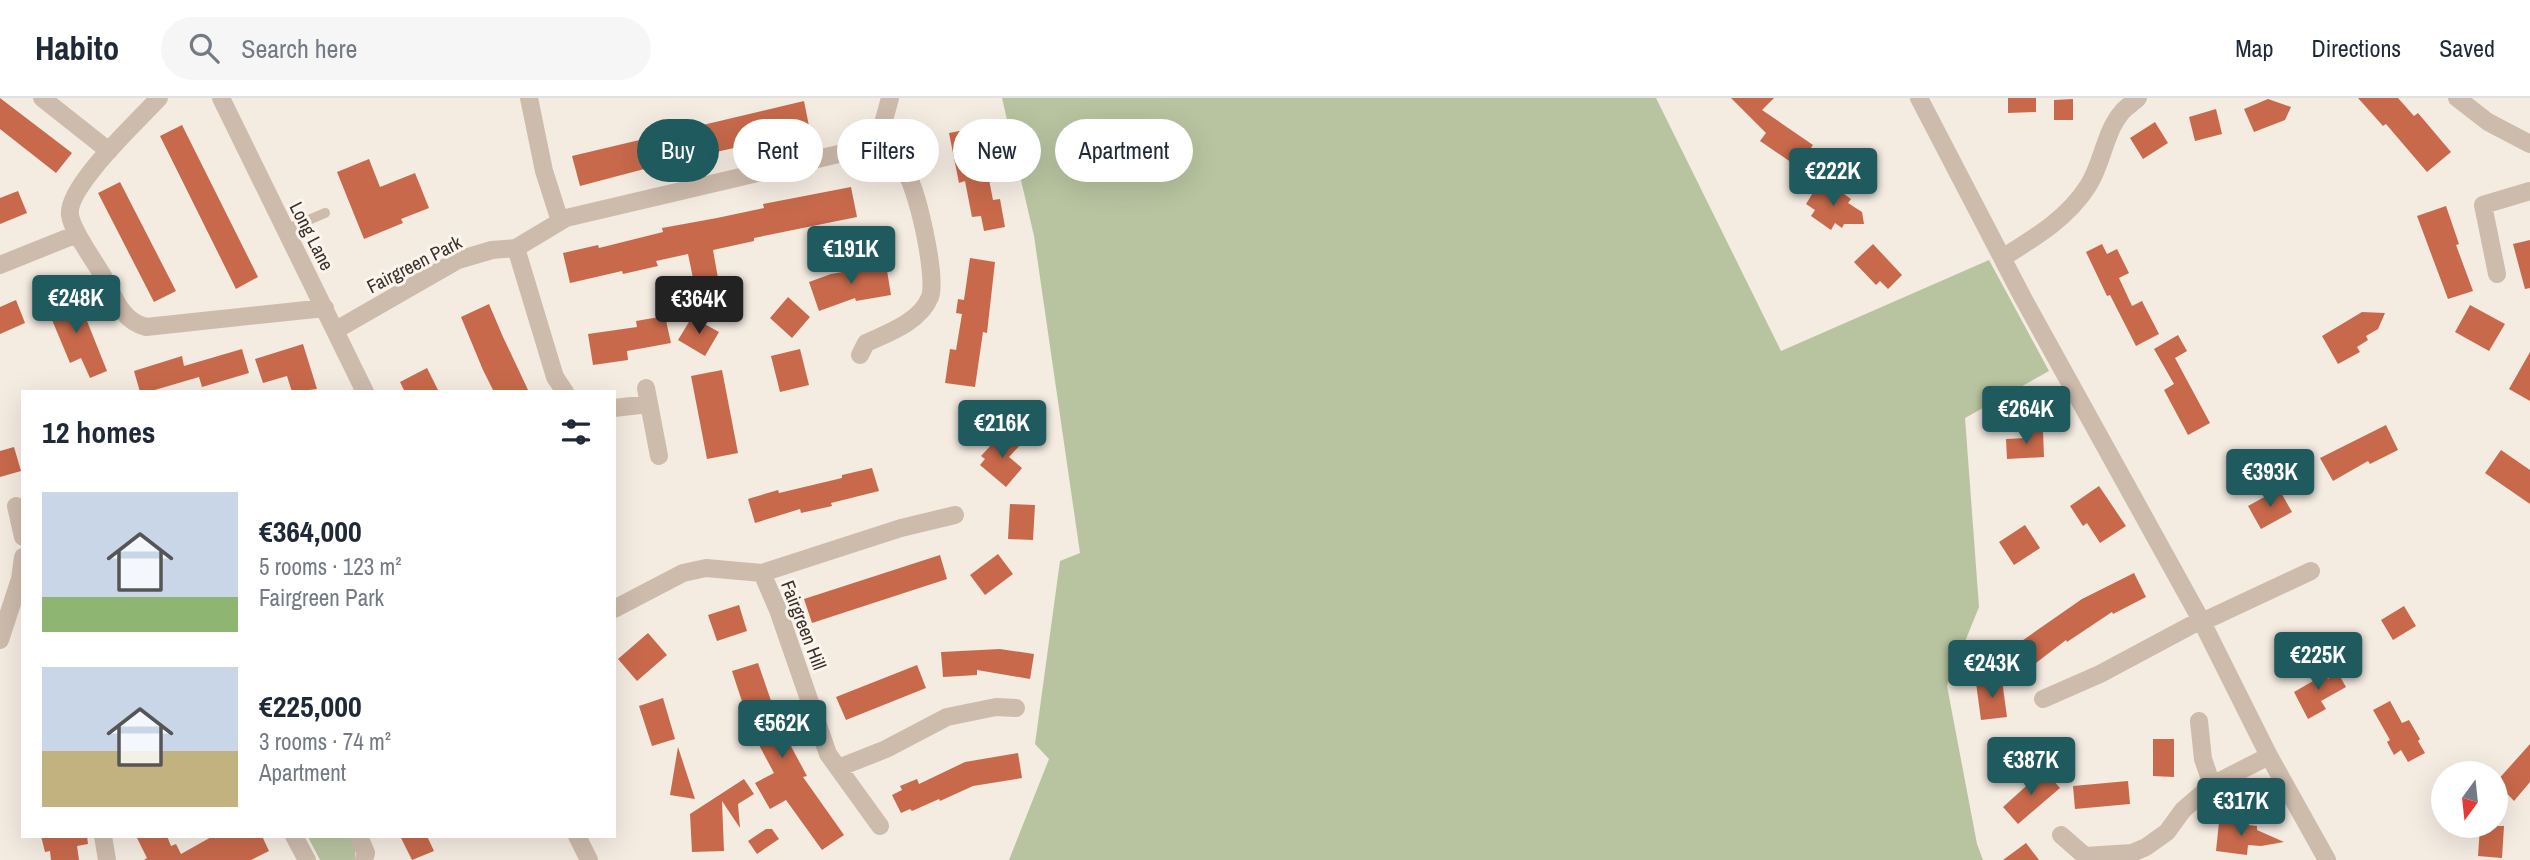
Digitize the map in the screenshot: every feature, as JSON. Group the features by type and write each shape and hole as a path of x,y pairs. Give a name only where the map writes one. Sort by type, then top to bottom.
{"street":[{"path":"42,98 109,151"},
{"path":"159,98 109,151 72,197 70,218 122,312 135,324 146,327 325,309"},
{"name":"Long Lane","path":"221,98 364,390"},
{"path":"529,98 544,170 560,221"},
{"path":"884,119 890,98"},
{"path":"1919,98 2002,258 2202,621 2269,756 2327,860"},
{"path":"2002,258 2044,231 2073,206 2090,184 2107,139 2121,113 2138,98"},
{"path":"2457,98 2488,122 2530,144"},
{"name":"Fairgreen Park","path":"336,330 458,260 492,250 516,248 566,218 837,154"},
{"path":"860,355 866,342 886,334 919,314 929,299 933,283 930,257 911,182"},
{"path":"2497,274 2483,205 2530,191"},
{"path":"0,265 77,234"},
{"path":"516,248 555,377 564,390"},
{"path":"616,407 647,396 659,456"},
{"path":"13,506 21,531"},
{"name":"Fairgreen Hill","path":"616,608 683,573 706,568 762,573 901,528 955,516"},
{"path":"2043,699 2311,571"},
{"path":"0,640 3,618 21,572"},
{"name":"Fairgreen Hill","path":"762,573 828,754 880,826"},
{"path":"838,768 886,749 947,717 996,706 1016,708"},
{"path":"2199,721 2203,759 2212,785"},
{"path":"2061,835 2084,858 2132,853 2167,832 2183,810 2212,785 2269,756"},
{"path":"103,838 107,860"},
{"path":"296,838 307,860"},
{"path":"360,838 366,853 364,860"},
{"path":"578,838 589,860"}],"lane":[{"path":"285,230 325,212"}],"green space":[{"path":"1002,98 1656,98 1781,351 1989,260 2049,371 1965,418 1979,607 1947,686 1977,844 1983,860 1009,860 1049,759 1035,744 1060,561 1080,553 1034,236 1021,182 1041,182 1041,119 1007,119"},
{"path":"309,838 352,838 356,846 355,860 320,860"}],"building":[{"path":"0,98 72,153 56,173 0,129"},
{"path":"1731,98 1774,98 1762,110 1813,145 1798,167 1760,141 1766,133"},
{"path":"2008,98 2036,98 2036,112 2008,113"},
{"path":"2358,98 2398,98 2414,116 2418,113 2451,152 2427,172 2386,124 2383,126"},
{"path":"2073,99 2073,120 2054,120 2054,100"},
{"path":"2268,99 2291,107 2285,120 2254,132 2244,109"},
{"path":"804,101 808,119 733,119 733,148 719,151 719,121"},
{"path":"2216,109 2222,134 2195,141 2189,117"},
{"path":"2155,122 2168,143 2143,159 2130,138"},
{"path":"182,125 258,277 236,289 160,136"},
{"path":"953,132 953,153 949,133"},
{"path":"637,141 637,171 580,186 572,156"},
{"path":"369,159 380,187 415,173 429,208 401,219 403,223 364,239 337,172"},
{"path":"120,182 176,291 154,302 98,193"},
{"path":"965,182 990,182 993,200 1000,199 1005,227 984,231 981,216 972,217"},
{"path":"1819,183 1834,193 1837,189 1851,199 1848,203 1862,212 1864,224 1844,224 1842,228 1835,223 1831,230 1811,216 1815,210 1806,204"},
{"path":"851,187 857,217 754,238 754,241 713,250 718,278 694,283 688,254 656,261 658,266 570,283 563,253 598,245 599,248 663,232 662,228"},
{"path":"18,191 27,213 0,224 0,198"},
{"path":"2446,206 2459,244 2456,245 2473,291 2448,299 2417,216"},
{"path":"2530,240 2530,288 2525,289 2513,244"},
{"path":"1873,244 1902,275 1888,289 1880,281 1876,285 1854,262"},
{"path":"2102,244 2107,254 2117,249 2129,273 2119,278 2132,306 2142,301 2159,334 2136,346 2110,295 2107,296 2086,252"},
{"path":"970,258 995,262 987,333 983,332 975,387 945,383 950,349 956,350 962,314 956,313 958,299 964,300"},
{"path":"886,264 891,295 856,301 855,298 819,311 809,282 831,274"},
{"path":"68,293 78,318 85,316 107,371 90,378 81,358 70,363 45,303"},
{"path":"788,297 810,317 792,338 770,318"},
{"path":"16,300 25,323 0,334 0,307"},
{"path":"489,304 528,390 493,390 461,317"},
{"path":"2470,305 2505,324 2489,351 2455,332"},
{"path":"2362,312 2385,313 2378,329 2366,336 2368,340 2357,347 2360,352 2338,364 2322,336"},
{"path":"665,316 671,343 627,351 628,360 593,365 588,334 637,327 636,321"},
{"path":"692,317 719,332 705,356 678,340"},
{"path":"2178,335 2187,351 2175,358 2210,423 2188,435 2164,390 2174,384 2154,349"},
{"path":"303,344 317,389 291,390 287,376 263,383 255,359"},
{"path":"242,349 249,373 202,387 199,377 155,390 139,390 134,371 182,356 184,366"},
{"path":"800,349 809,385 780,392 771,356"},
{"path":"2530,352 2530,401 2509,389"},
{"path":"427,368 438,390 404,390 400,382"},
{"path":"722,370 738,453 707,459 691,376"},
{"path":"2386,425 2398,450 2370,464 2368,461 2333,481 2320,458"},
{"path":"2043,431 2044,457 2007,459 2006,439 2026,438 2026,432"},
{"path":"1008,432 1021,444 1009,457 1022,468 1006,487 980,465 985,459 981,456 993,443 996,446"},
{"path":"14,447 21,471 0,477 0,451"},
{"path":"2501,450 2530,470 2530,504 2485,473"},
{"path":"872,468 879,491 831,503 832,506 801,513 800,509 755,523 748,499 778,490 779,493 842,478 842,475"},
{"path":"2099,486 2126,526 2100,543 2087,523 2083,526 2070,506"},
{"path":"2279,489 2292,512 2261,529 2248,506"},
{"path":"1010,504 1035,505 1033,540 1008,539"},
{"path":"2025,525 2040,548 2014,565 1999,542"},
{"path":"998,554 1013,574 985,595 970,575"},
{"path":"940,555 947,579 812,623 804,599"},
{"path":"2134,573 2146,597 2113,614 2112,612 2067,642 2066,640 2023,673 2006,652 2082,599"},
{"path":"739,605 747,631 717,641 708,615"},
{"path":"2404,606 2416,626 2393,640 2381,620"},
{"path":"648,633 667,655 637,681 618,659"},
{"path":"1000,649 1034,654 1030,679 977,670 977,675 943,677 941,652"},
{"path":"758,663 779,724 807,776 803,777 844,835 822,850 786,800 770,809 755,783 774,773 752,732 732,671"},
{"path":"917,665 926,688 846,720 836,697"},
{"path":"2323,669 2328,679 2338,673 2346,687 2321,701 2326,709 2308,719 2294,692 2313,681 2310,676"},
{"path":"2002,680 2007,717 1981,720 1976,683"},
{"path":"663,698 675,739 652,746 639,706"},
{"path":"2390,701 2402,723 2409,720 2425,753 2408,762 2401,750 2394,755 2387,742 2390,740 2373,710"},
{"path":"2153,739 2174,739 2174,777 2153,776"},
{"path":"2530,744 2530,782 2514,801 2508,795 2508,769"},
{"path":"678,747 695,799 670,795"},
{"path":"1018,753 1022,778 973,786 940,801 939,799 901,813 892,795 902,790 900,786 917,779 919,784 965,762"},
{"path":"2044,770 2060,788 2018,824 2003,807"},
{"path":"744,779 754,794 738,804 740,828 722,801 724,851 692,852 690,814"},
{"path":"2128,781 2130,804 2075,809 2073,786"},
{"path":"2219,822 2257,826 2257,830 2284,842 2248,845 2247,855 2216,851"},
{"path":"766,829 772,829 779,839 757,854 748,841"},
{"path":"42,838 87,838 88,844 77,846 79,860 51,860 50,851 45,852"},
{"path":"137,838 168,838 171,846 176,844 181,854 209,838 263,838 269,851 251,860 144,860 147,858"},
{"path":"401,838 428,838 434,851 412,860"},
{"path":"2479,838 2503,838 2502,858 2478,856"},
{"path":"2026,843 2039,860 2003,860"}]}
